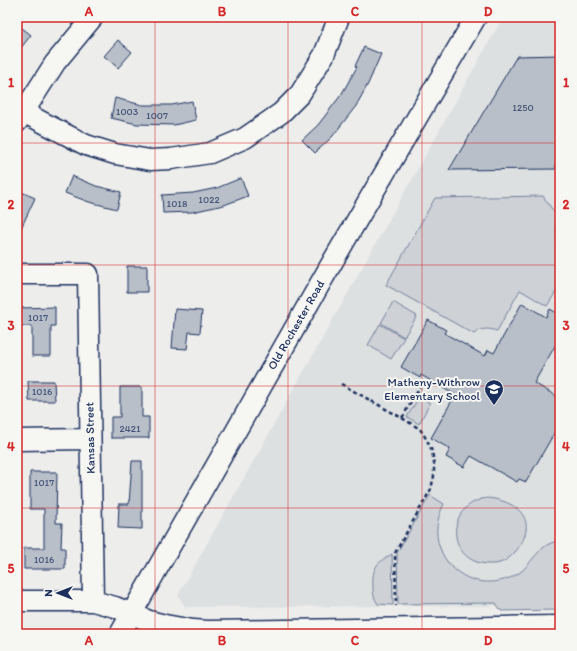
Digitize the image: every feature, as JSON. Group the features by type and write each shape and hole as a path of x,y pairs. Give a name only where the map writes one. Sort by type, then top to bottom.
{"street":[{"path":"93,17 55,62 20,117 86,145 115,154 150,160 171,159 210,153 245,138 281,113 300,94 324,55 339,17"},
{"name":"Old Rochester Road","path":"120,634 321,281 476,17"},
{"name":"Kansas Street","path":"17,274 88,274 93,601"},
{"path":"17,440 90,439"},
{"path":"17,601 93,601 115,607 174,631 503,631 560,626"}],"path":[{"path":"341,384 420,429 432,451 434,476 431,489 395,553 396,606"},
{"path":"402,418 420,387"}],"shaded area":[{"path":"503,17 560,17 560,606 185,607 178,595"},
{"path":"543,196 556,215 557,290 547,306 520,290 497,331 485,329 474,334 386,285 435,198"},
{"path":"393,302 417,316 404,337 381,323"},
{"path":"380,324 404,338 391,359 368,345"},
{"path":"419,397 430,403 419,424 407,417"},
{"path":"430,495 444,504 437,526 437,537 442,553 451,566 468,578 483,582 490,582 513,577 525,568 544,547 560,541 560,610 501,611 496,603 398,604 397,553"},
{"path":"487,498 509,503 517,508 523,515 526,523 526,531 515,552 505,561 496,564 477,562 466,556 459,546 456,534 457,522 462,512 472,503"},
{"path":"392,554 393,605 378,604 373,592 374,571 382,560"}],"building":[{"path":"17,24 31,35 17,53"},
{"path":"118,40 132,52 118,68 104,56"},
{"path":"364,47 381,54 368,84 356,106 332,137 315,153 302,140 318,125 341,95 357,67 355,66"},
{"path":"560,55 560,159 556,159 556,169 449,170 517,56"},
{"path":"115,98 142,105 172,105 192,101 196,120 174,125 137,124 111,118"},
{"path":"72,176 96,186 121,192 117,209 89,202 65,193"},
{"path":"241,178 248,196 224,205 192,212 163,213 162,195 193,193 217,188"},
{"path":"17,190 35,198 17,237"},
{"path":"127,266 147,266 147,292 127,292"},
{"path":"522,303 546,317 550,309 560,315 560,337 534,383 560,398 560,423 526,482 519,479 517,482 471,456 464,467 446,457 450,449 431,438 455,395 421,375 420,378 401,367 428,320 446,330 444,333 485,356 488,350 494,353"},
{"path":"55,307 55,326 51,326 51,356 32,356 32,326 20,326 20,308"},
{"path":"175,309 202,311 200,333 189,332 187,349 172,348"},
{"path":"28,381 54,381 55,401 29,401"},
{"path":"120,387 142,387 142,417 149,417 149,438 111,438 111,417 120,417"},
{"path":"132,461 142,461 142,529 118,528 119,504 129,504"},
{"path":"30,472 57,472 56,523 62,523 61,548 65,548 65,569 24,569 24,548 44,548 44,509 30,509"}],"place":[{"name":"Matheny-Withrow Elementary School","path":"494,406"}]}
